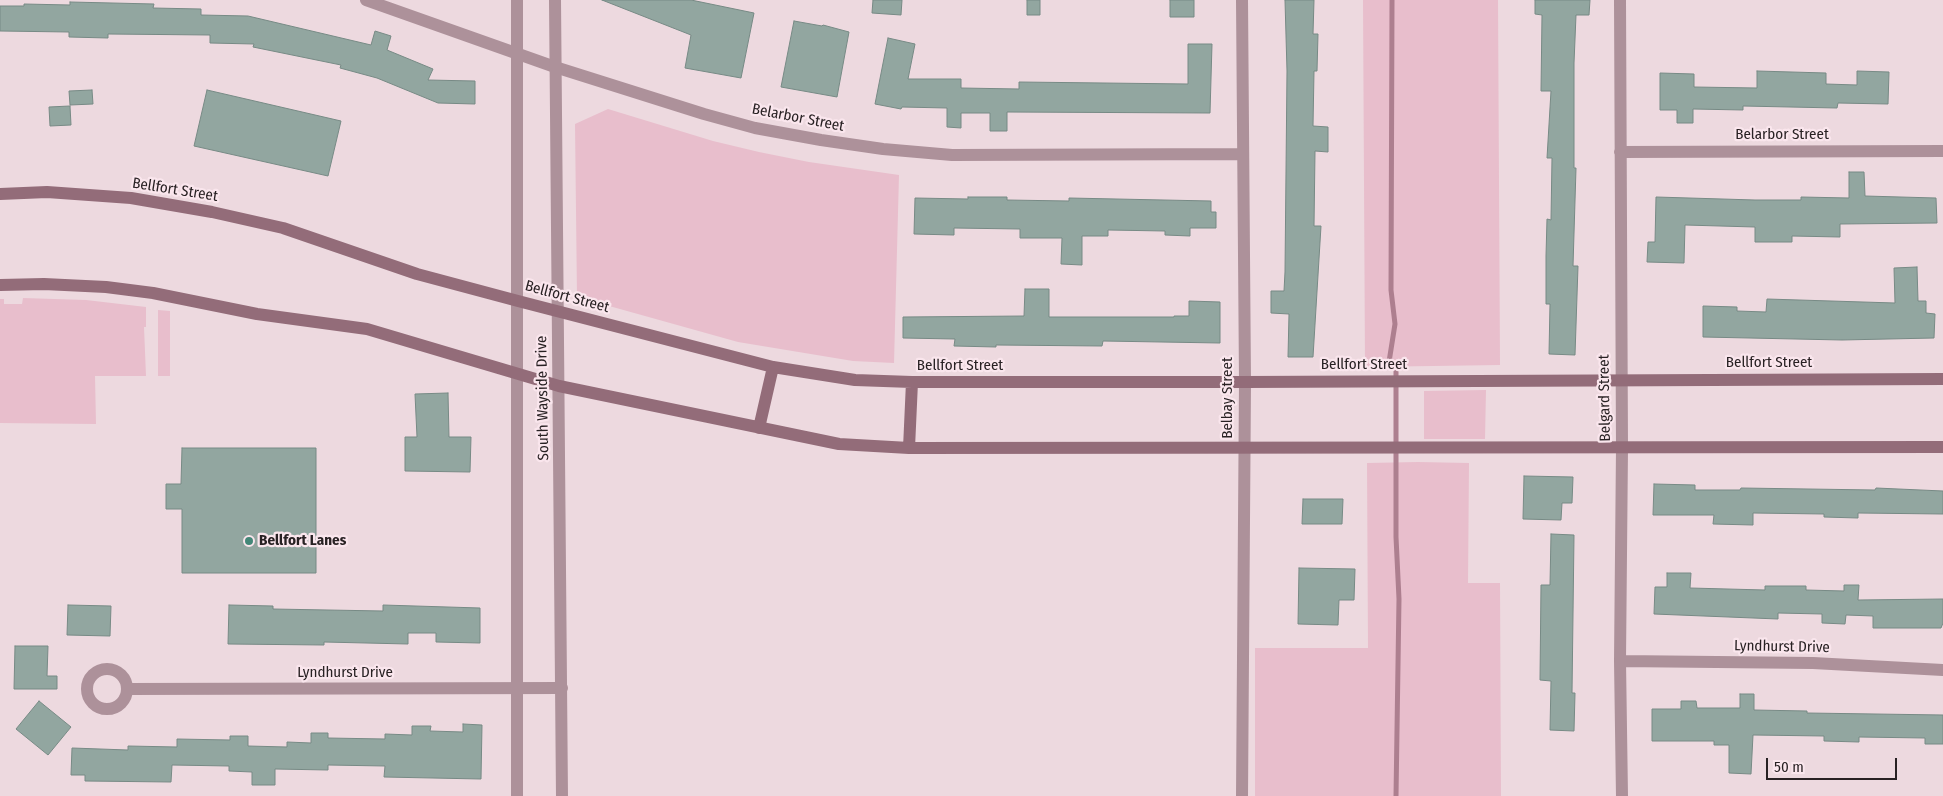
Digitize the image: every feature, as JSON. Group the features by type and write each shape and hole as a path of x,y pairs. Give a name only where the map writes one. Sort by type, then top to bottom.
{"main road":[{"name":"Bellfort Street","path":"0,194 47,192 132,198 212,212 283,228 417,274 558,312 773,367 855,380 912,382 1372,382 1943,379"},
{"path":"0,285 44,284 106,287 152,293 267,316 367,329 519,372 559,386 839,444 909,448 1943,447"},
{"path":"759,428 773,367"},
{"path":"909,448 912,382"}],"street":[{"name":"Belarbor Street","path":"366,0 518,52 555,67 755,128 883,149 952,155 1243,154"},
{"name":"South Wayside Drive","path":"517,796 518,0"},
{"name":"South Wayside Drive","path":"554,0 562,796"},
{"name":"Belbay Street","path":"1242,0 1245,382 1242,796"},
{"name":"Belgard Street","path":"1620,0 1622,448 1620,661 1622,796"},
{"name":"Belarbor Street","path":"1620,152 1943,151"},
{"name":"Lyndhurst Drive","path":"1620,661 1813,663 1943,670"},
{"name":"Lyndhurst Drive","path":"127,689 562,688"}],"shaded area":[{"path":"1363,0 1498,0 1500,365 1365,367"},
{"path":"608,109 713,141 759,152 809,162 899,175 894,363 853,361 738,342 577,297 575,124"},
{"path":"23,298 86,300 146,307 146,327 144,327 146,376 95,376 96,424 0,423 0,299 4,299 4,304 22,304"},
{"path":"158,310 170,311 170,376 158,376"},
{"path":"1486,390 1485,439 1424,439 1424,391"},
{"path":"1367,463 1469,463 1468,583 1500,583 1501,796 1255,796 1255,648 1368,648"}],"building":[{"path":"602,0 691,0 754,13 741,78 685,68 691,35"},
{"path":"873,0 902,0 901,15 872,13"},
{"path":"1027,0 1040,0 1040,15 1027,15"},
{"path":"1170,0 1194,0 1194,17 1170,17"},
{"path":"1285,0 1314,0 1313,34 1318,34 1317,71 1314,71 1313,126 1328,127 1328,152 1315,151 1314,226 1321,226 1313,357 1288,357 1289,314 1271,313 1271,291 1284,291 1285,272 1287,71"},
{"path":"1535,0 1590,0 1589,15 1576,15 1574,168 1576,168 1573,266 1578,266 1575,355 1549,354 1550,304 1546,304 1546,256 1547,219 1551,220 1552,158 1547,158 1551,91 1541,91 1542,15 1535,14"},
{"path":"70,2 154,4 153,8 201,9 201,15 248,16 371,45 375,31 391,36 387,50 433,69 428,80 475,81 475,104 438,103 377,78 340,68 341,65 253,47 254,44 210,43 210,35 108,34 108,38 69,37 69,32 0,31 0,6 24,6 24,4 70,5"},
{"path":"794,21 823,25 849,32 837,97 781,87"},
{"path":"888,38 915,44 908,79 961,79 961,88 1019,89 1019,82 1188,84 1188,44 1212,44 1210,113 1007,112 1007,131 990,131 990,113 961,113 961,128 947,127 947,108 902,107 901,109 875,104"},
{"path":"1757,71 1826,73 1826,84 1857,85 1857,71 1889,72 1888,104 1838,103 1837,108 1743,106 1743,110 1693,109 1693,123 1677,123 1677,110 1660,110 1660,73 1694,74 1694,87 1757,88"},
{"path":"92,90 93,104 70,105 69,91"},
{"path":"207,90 341,121 328,176 194,146"},
{"path":"70,106 71,125 50,126 49,107"},
{"path":"1849,172 1864,172 1865,196 1936,198 1937,223 1840,224 1840,237 1792,236 1792,242 1755,242 1755,227 1685,225 1684,263 1647,262 1648,242 1655,242 1656,197 1755,200 1801,200 1801,197 1849,198"},
{"path":"968,197 1007,197 1007,200 1069,201 1069,198 1211,201 1211,212 1216,212 1216,228 1190,228 1190,236 1165,235 1165,231 1108,230 1108,236 1082,236 1082,265 1061,264 1062,238 1020,238 1020,229 954,228 954,235 914,234 915,198 968,199"},
{"path":"1917,267 1918,301 1926,301 1926,313 1935,314 1934,338 1842,340 1703,337 1703,306 1737,307 1737,311 1766,312 1767,299 1895,303 1894,268"},
{"path":"1025,289 1049,289 1049,317 1189,316 1189,301 1220,302 1220,343 1103,341 1102,346 996,345 996,347 954,346 955,339 903,338 903,317 1024,316"},
{"path":"448,393 449,437 471,437 470,472 405,471 405,437 417,437 415,394"},
{"name":"Bellfort Lanes","path":"182,448 316,448 316,573 182,573 182,509 166,509 166,484 181,484"},
{"path":"1524,476 1573,477 1572,503 1562,503 1561,520 1523,519"},
{"path":"1654,484 1695,485 1695,490 1740,490 1741,488 1875,490 1876,488 1943,491 1943,514 1858,513 1858,518 1824,517 1824,514 1753,513 1753,525 1713,524 1714,515 1653,515"},
{"path":"1303,499 1343,499 1342,524 1302,524"},
{"path":"1551,534 1574,535 1572,693 1575,693 1574,731 1550,730 1551,681 1540,680 1541,585 1550,585"},
{"path":"1299,568 1355,569 1354,600 1339,600 1338,625 1298,624"},
{"path":"1667,573 1691,573 1690,588 1765,590 1765,586 1806,586 1806,590 1844,591 1844,585 1859,585 1858,600 1943,599 1943,623 1941,628 1873,628 1873,616 1846,615 1845,624 1822,623 1822,614 1778,613 1778,619 1654,614 1655,587 1667,587"},
{"path":"68,605 111,606 110,636 67,635"},
{"path":"229,605 273,606 273,609 383,611 383,605 480,608 480,643 436,642 436,633 408,633 408,644 324,642 324,645 228,644"},
{"path":"15,646 48,646 47,676 57,676 57,689 14,689"},
{"path":"1740,694 1754,694 1754,710 1807,711 1807,713 1943,715 1943,744 1925,744 1925,738 1859,737 1859,742 1824,741 1824,736 1753,735 1751,774 1729,773 1729,745 1714,745 1714,741 1652,741 1652,709 1681,709 1681,701 1696,701 1697,708 1740,708"},
{"path":"39,701 71,727 48,755 16,729"},
{"path":"463,724 482,725 481,779 384,777 385,766 328,765 328,770 275,769 275,785 252,785 252,772 229,771 229,766 172,765 171,782 85,781 85,775 71,775 72,748 128,750 128,746 177,747 177,739 230,740 230,736 248,736 248,746 287,747 287,742 311,743 311,733 328,733 328,738 385,739 385,734 412,735 412,726 431,726 430,731 463,732"}],"waterway":[{"path":"1392,0 1391,290 1395,324 1389,362 1396,370 1396,537 1399,599 1396,796"}],"place":[{"name":"Bellfort Lanes","path":"249,541"}]}
